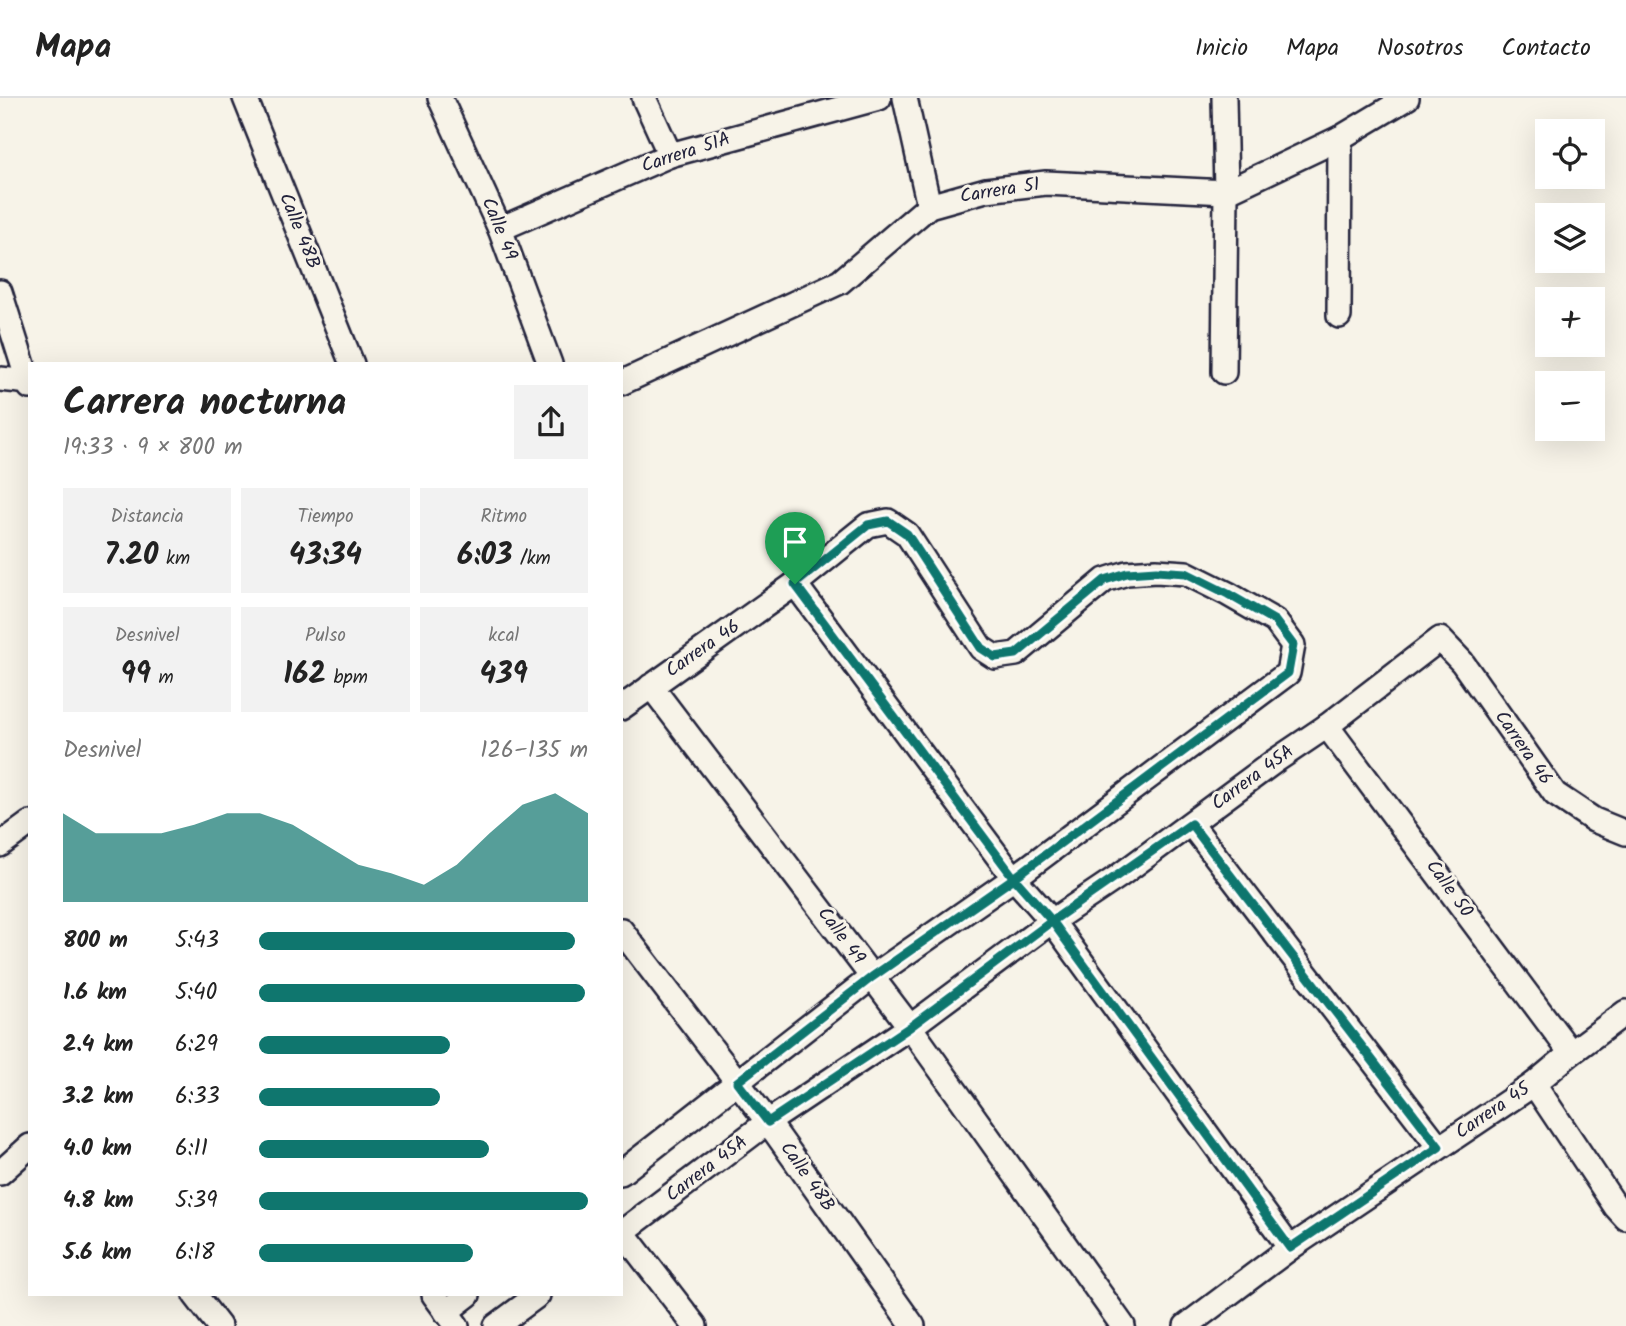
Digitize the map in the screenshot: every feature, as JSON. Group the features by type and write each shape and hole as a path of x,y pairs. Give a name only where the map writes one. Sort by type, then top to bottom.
{"street":[{"name":"Calle 48B","path":"245,98 351,362"},
{"name":"Calle 49","path":"440,98 500,229 549,362"},
{"path":"644,98 670,155"},
{"name":"Carrera 51A","path":"500,229 670,155 879,98"},
{"path":"905,98 929,206"},
{"path":"1224,98 1224,372"},
{"name":"Carrera 51","path":"623,382 840,282 929,206 986,190 1046,183 1226,192 1340,138 1407,98"},
{"path":"1339,316 1340,138"},
{"path":"0,292 28,381"},
{"path":"0,379 28,384"},
{"name":"Carrera 46","path":"623,707 795,584 868,525 888,521 907,534 981,648 995,657 1016,654 1105,580 1127,573 1186,573 1275,621 1293,645 1288,673 1014,878"},
{"path":"795,584 1014,878 1052,921 1290,1248"},
{"name":"Carrera 46","path":"1440,639 1462,662 1555,793 1594,820 1626,833"},
{"name":"Carrera 45A","path":"623,1231 768,1122 910,1027 1052,921 1327,726 1440,639"},
{"name":"Calle 49","path":"651,686 910,1027 1123,1326"},
{"name":"Calle 50","path":"1327,726 1571,1053"},
{"path":"0,845 28,824"},
{"path":"1191,824 1439,1147"},
{"path":"623,1171 872,977 1014,878"},
{"name":"Calle 48B","path":"623,933 768,1122 913,1326"},
{"name":"Carrera 45","path":"1186,1326 1290,1248 1534,1084 1626,1012"},
{"path":"1534,1084 1616,1207 1626,1217"},
{"path":"3,1165 28,1147"},
{"path":"623,1233 695,1326"},
{"path":"196,1296 219,1326"},
{"path":"446,1311 467,1296"},
{"path":"496,1326 537,1296"}],"route":[{"path":"795,584 868,525 888,521 907,534 981,648 995,657 1016,654 1105,580 1127,573 1186,573 1275,621 1293,645 1288,673 1014,878 1052,921 1290,1248 1439,1147 1191,824 1052,921 910,1027 768,1122 737,1082 872,977 1014,878 795,584"}]}
